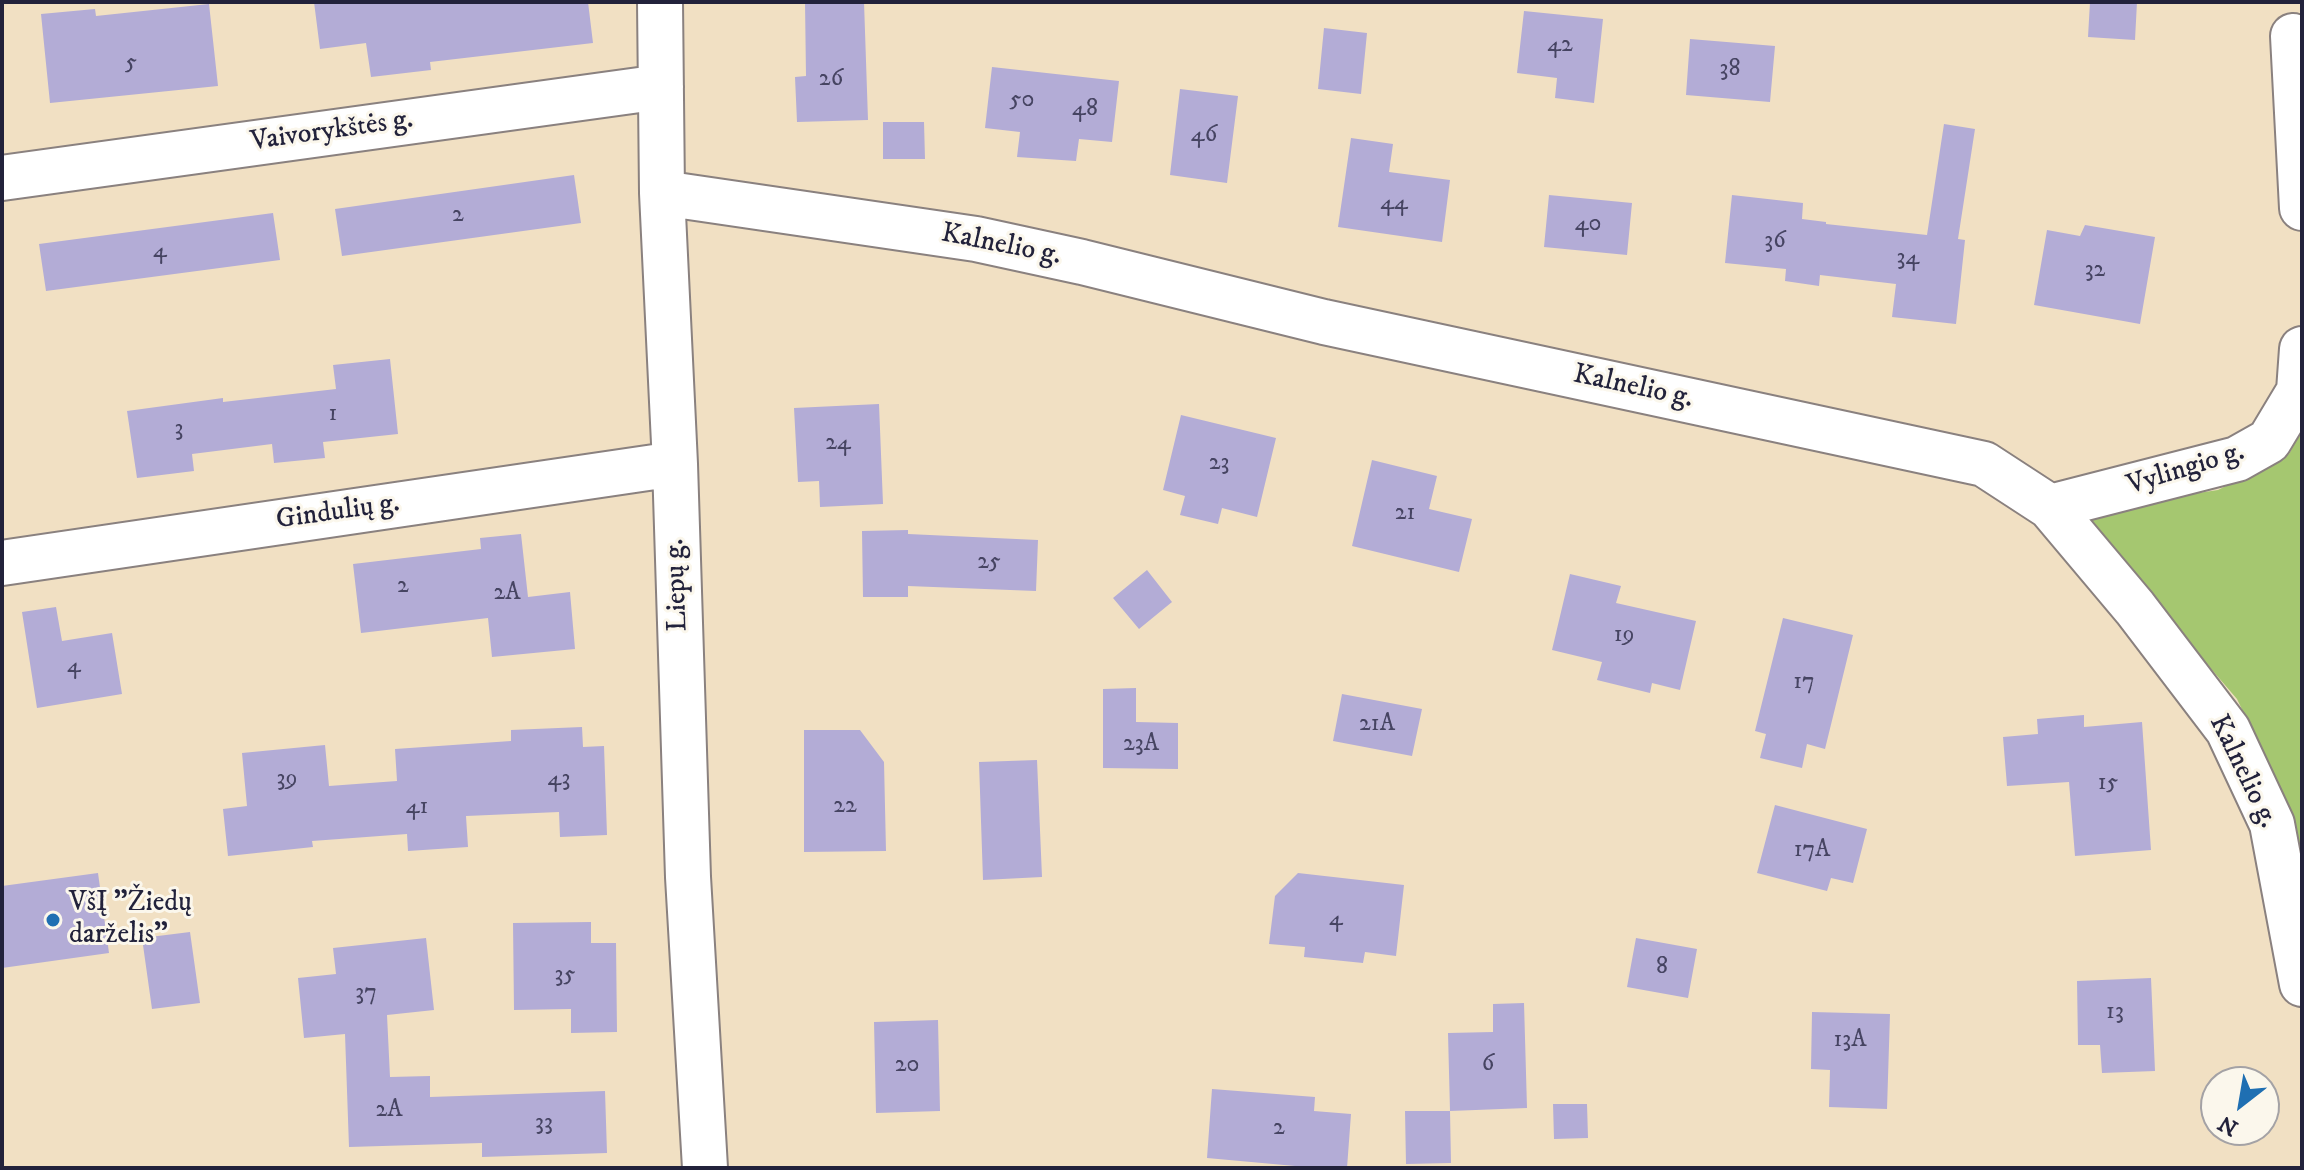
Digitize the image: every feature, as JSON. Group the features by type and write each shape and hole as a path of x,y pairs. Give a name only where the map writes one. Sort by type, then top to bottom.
{"street":[{"name":"Liepų g.","path":"660,2 662,193 675,464 688,877 705,1168"},
{"path":"2293,36 2302,208"},
{"name":"Vaivorykštės g.","path":"2,178 661,87"},
{"name":"Kalnelio g.","path":"662,193 976,239 1324,322 1984,464 2050,507 2135,608 2228,730 2272,824 2302,984"},
{"name":"Vylingio g.","path":"2050,507 2237,459 2269,441 2299,391 2302,349"},
{"name":"Gindulių g.","path":"2,563 675,464"}],"green space":[{"path":"2302,431 2302,859 2292,813 2237,699 2090,528 2086,510 2218,490 2289,454"}],"building":[{"path":"314,2 588,2 593,43 430,62 431,70 371,77 366,43 320,49"},
{"path":"805,2 864,2 868,120 797,122 795,77 806,76"},
{"path":"2090,2 2137,2 2135,40 2088,37"},
{"path":"209,4 218,86 50,103 41,14 95,9 96,16"},
{"path":"1524,11 1603,19 1594,103 1555,98 1557,78 1517,73"},
{"path":"1324,28 1367,33 1361,94 1318,89"},
{"path":"1690,39 1775,46 1770,102 1686,95"},
{"path":"992,67 1119,81 1112,142 1079,139 1076,161 1017,157 1020,132 985,128"},
{"path":"1180,89 1238,96 1227,183 1170,175"},
{"path":"883,122 924,122 925,159 883,159"},
{"path":"1944,124 1975,129 1958,239 1965,240 1956,324 1892,317 1896,284 1820,275 1819,286 1785,281 1786,269 1725,263 1732,195 1803,203 1802,219 1826,224 1927,235"},
{"path":"1351,138 1393,144 1389,172 1450,180 1442,242 1338,227"},
{"path":"574,175 581,223 342,256 335,209"},
{"path":"1549,195 1632,203 1627,255 1544,247"},
{"path":"273,213 280,260 46,291 39,244"},
{"path":"2085,225 2155,237 2140,324 2034,305 2047,230 2080,236"},
{"path":"390,359 398,434 323,442 325,458 274,463 272,444 192,454 194,471 137,478 127,411 223,398 223,402 336,389 333,365"},
{"path":"879,404 883,504 820,507 819,481 798,482 794,408"},
{"path":"1181,415 1276,438 1257,517 1222,508 1218,524 1180,515 1185,496 1163,490"},
{"path":"1372,460 1437,476 1429,509 1472,519 1459,572 1352,546"},
{"path":"908,530 908,534 1038,540 1036,591 908,586 908,597 863,597 862,531"},
{"path":"521,534 528,597 570,592 575,649 492,657 488,618 361,633 353,564 481,549 480,538"},
{"path":"1147,570 1172,602 1139,629 1113,598"},
{"path":"1570,574 1621,586 1616,603 1696,621 1680,690 1652,683 1650,693 1597,680 1602,662 1552,650"},
{"path":"56,607 62,641 112,633 122,694 37,708 22,612"},
{"path":"1783,618 1853,635 1825,749 1807,744 1802,768 1760,758 1766,734 1755,731"},
{"path":"1136,688 1136,722 1178,723 1178,769 1103,768 1103,689"},
{"path":"1342,694 1422,709 1412,756 1333,741"},
{"path":"2084,715 2084,727 2142,722 2151,850 2075,856 2069,782 2007,786 2003,737 2038,734 2037,719"},
{"path":"582,727 583,747 604,746 607,835 560,837 559,812 466,816 468,847 408,851 407,834 312,841 313,847 228,856 223,809 247,806 242,753 325,745 329,786 397,781 395,749 511,741 511,730"},
{"path":"804,730 860,730 884,762 886,851 804,852"},
{"path":"1037,760 1042,877 983,880 979,762"},
{"path":"1775,805 1867,829 1853,883 1831,878 1827,891 1757,873"},
{"name":"VšĮ \"Žiedų darželis\"","path":"98,873 109,953 2,968 2,886"},
{"path":"1298,873 1404,885 1396,956 1365,952 1363,963 1304,957 1305,947 1269,944 1275,896"},
{"path":"591,922 591,943 616,943 617,1032 571,1033 571,1009 514,1010 513,923"},
{"path":"190,932 200,1003 152,1009 142,938"},
{"path":"426,938 434,1010 387,1015 390,1077 430,1076 430,1097 605,1091 607,1153 482,1157 482,1143 349,1147 345,1034 304,1038 298,978 336,974 333,948"},
{"path":"1636,938 1697,949 1688,998 1627,987"},
{"path":"2151,978 2155,1071 2102,1073 2100,1045 2078,1045 2077,981"},
{"path":"1524,1003 1527,1108 1450,1111 1448,1033 1493,1032 1493,1004"},
{"path":"1812,1012 1890,1014 1887,1109 1829,1107 1830,1070 1811,1069"},
{"path":"938,1020 940,1111 876,1113 874,1022"},
{"path":"1212,1089 1315,1097 1314,1111 1351,1114 1347,1168 1207,1158"},
{"path":"1553,1104 1587,1104 1588,1138 1554,1139"},
{"path":"1405,1111 1450,1111 1451,1163 1406,1164"}],"place":[{"name":"VšĮ \"Žiedų darželis\"","path":"53,920"}]}
